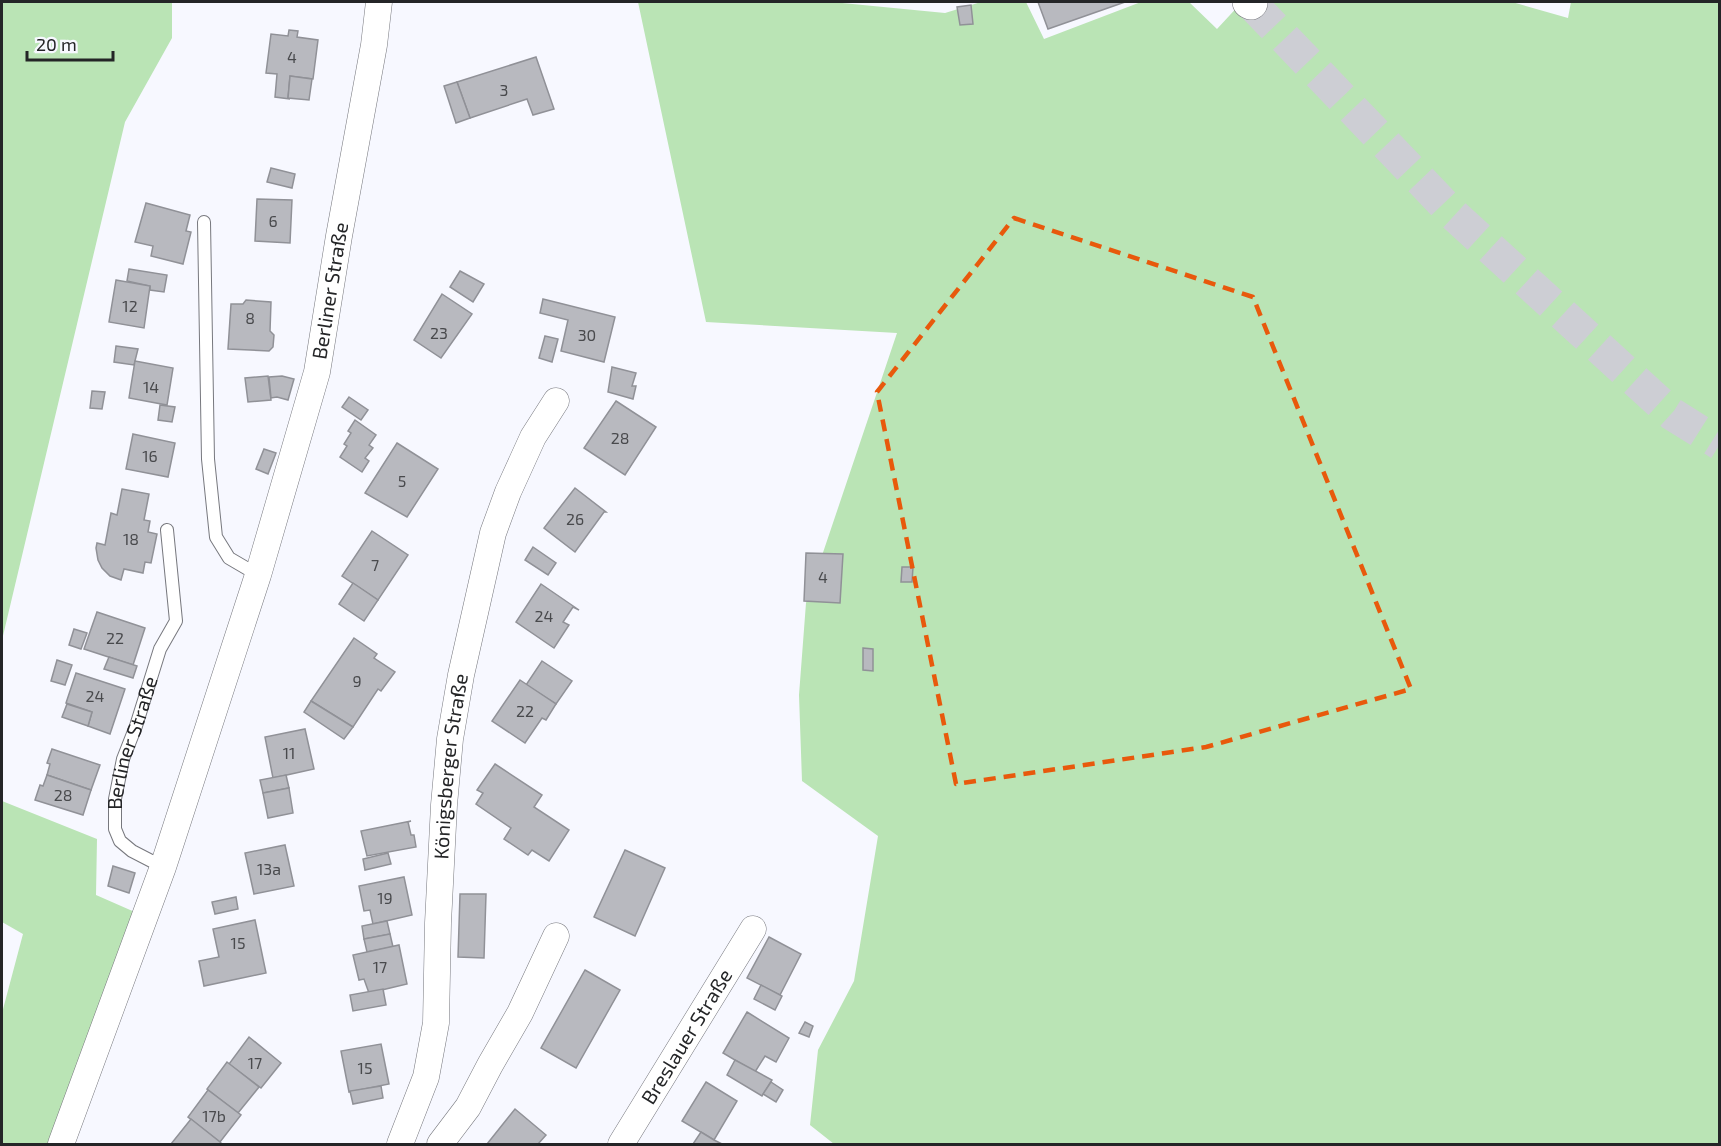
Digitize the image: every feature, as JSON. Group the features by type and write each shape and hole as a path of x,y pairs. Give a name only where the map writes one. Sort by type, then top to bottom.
{"street":[{"name":"Berliner Straße","path":"61,1144 163,867 258,575 317,372 374,45 379,2"},
{"name":"Königsberger Straße","path":"400,1144 426,1077 436,1023 444,805 450,739 461,675 493,533 533,436 556,401"},
{"name":"Breslauer Straße","path":"621,1144 753,929"},
{"path":"441,1144 468,1107 520,1013 556,936"}],"lane":[{"path":"204,222 208,459 216,537 229,558 258,575"},
{"name":"Berliner Straße","path":"163,867 132,851 120,841 115,830 115,799 123,759 136,726 160,649 176,621 167,530"}],"highlighted area":[{"path":"1014,218 1253,297 1411,689 1206,747 956,784 877,392"}],"green space":[{"path":"2,2 172,2 172,38 125,122 2,640"},
{"path":"638,2 832,2 945,13 981,2 1026,2 1044,39 1141,2 1189,2 1217,29 1242,2 1512,2 1568,18 1571,2 1719,2 1719,1144 834,1144 810,1125 818,1050 854,981 878,836 802,781 799,695 806,603 897,333 706,322"},
{"path":"2,801 97,839 96,895 137,913 53,1144 2,1144 2,1013 23,934 2,922"}],"building":[{"path":"1038,2 1125,2 1048,29"},
{"path":"971,5 973,24 960,25 957,7"},
{"path":"289,30 298,31 297,37 318,40 313,79 290,76 288,98 290,99 275,97 277,74 266,73 271,34 288,36"},
{"path":"536,57 554,109 533,115 527,99 470,118 457,82"},
{"path":"290,76 312,79 309,100 288,98"},
{"path":"457,82 470,118 456,123 444,86"},
{"path":"271,168 295,174 292,188 267,182"},
{"path":"257,199 292,200 290,243 255,241"},
{"path":"146,203 190,215 186,231 191,232 183,264 151,256 153,246 135,242"},
{"path":"129,269 167,275 164,292 150,290 150,286 127,281"},
{"path":"460,271 484,284 473,302 450,287"},
{"path":"116,280 150,286 144,328 109,322"},
{"path":"442,294 472,314 441,358 414,340"},
{"path":"543,299 615,317 604,362 561,351 568,320 540,313"},
{"path":"246,300 271,302 270,331 274,335 273,347 269,351 228,349 231,304 243,304"},
{"path":"545,336 558,339 552,362 539,358"},
{"path":"116,346 138,349 134,365 114,362"},
{"path":"135,361 173,368 167,405 129,398"},
{"path":"612,367 636,373 632,386 636,386 633,399 608,392"},
{"path":"268,376 271,400 248,402 245,378"},
{"path":"282,376 294,379 288,400 271,398 269,377"},
{"path":"92,391 105,392 102,409 90,408"},
{"path":"349,397 368,410 361,420 342,407"},
{"path":"616,401 656,427 625,475 584,448"},
{"path":"160,405 175,407 172,422 158,420"},
{"path":"355,420 376,435 369,445 373,448 365,458 369,461 362,472 340,457 351,433 348,431"},
{"path":"133,434 175,443 168,477 126,469"},
{"path":"397,443 438,469 407,517 365,493"},
{"path":"264,449 276,453 268,474 256,469"},
{"path":"575,488 606,512 575,552 544,528"},
{"path":"122,489 149,494 144,520 150,521 148,532 157,534 151,563 145,562 143,573 124,569 121,580 110,576 102,568 96,548 97,543 105,545 111,513 117,515"},
{"path":"372,531 408,555 378,600 342,576"},
{"path":"533,547 556,563 548,575 525,560"},
{"path":"806,553 843,554 840,603 804,601"},
{"path":"902,567 913,567 912,582 901,582"},
{"path":"353,583 378,600 364,621 339,604"},
{"path":"541,584 579,610 573,607 563,622 569,625 554,648 516,622"},
{"path":"97,612 145,628 133,665 84,649"},
{"path":"74,629 87,633 81,649 69,645"},
{"path":"354,638 377,654 374,658 395,672 381,691 378,689 353,727 311,701"},
{"path":"863,648 873,649 873,671 863,670"},
{"path":"109,657 137,666 133,678 104,669"},
{"path":"57,660 72,665 65,685 51,681"},
{"path":"542,661 572,681 556,704 526,685"},
{"path":"76,673 125,689 110,734 88,726 92,712 66,703"},
{"path":"520,680 556,704 546,720 542,718 525,743 492,721"},
{"path":"311,701 353,727 344,739 304,712"},
{"path":"67,704 92,712 88,726 62,717"},
{"path":"305,729 314,769 273,778 265,737"},
{"path":"52,749 100,765 91,790 47,775 50,764 47,763"},
{"path":"495,764 542,795 534,807 569,830 549,861 532,850 528,855 504,839 511,828 476,804 483,793 477,790"},
{"path":"47,775 91,790 83,815 35,800 40,785 43,786"},
{"path":"286,775 289,788 263,793 260,780"},
{"path":"289,788 293,813 268,818 263,793"},
{"path":"411,821 408,822 416,847 367,856 361,831"},
{"path":"285,845 294,886 254,894 245,853"},
{"path":"625,850 665,868 635,936 594,917"},
{"path":"388,853 391,864 365,870 363,859"},
{"path":"113,866 135,873 129,893 108,886"},
{"path":"404,877 412,915 373,924 370,910 364,911 359,886"},
{"path":"460,894 486,894 484,958 458,957"},
{"path":"236,897 238,909 215,914 212,902"},
{"path":"255,920 266,973 204,986 199,961 219,957 213,929"},
{"path":"387,921 390,934 364,939 362,926"},
{"path":"390,934 393,947 367,952 364,939"},
{"path":"769,937 801,954 780,995 747,978"},
{"path":"399,945 407,984 369,993 364,979 359,980 353,955"},
{"path":"585,970 620,990 576,1068 541,1048"},
{"path":"761,985 782,996 775,1010 754,999"},
{"path":"383,989 386,1005 353,1011 350,995"},
{"path":"747,1012 789,1038 776,1062 765,1056 755,1072 723,1053"},
{"path":"805,1022 813,1026 809,1037 799,1033"},
{"path":"249,1037 281,1063 261,1088 229,1064"},
{"path":"381,1044 389,1084 349,1092 341,1051"},
{"path":"735,1060 772,1080 762,1096 727,1075"},
{"path":"227,1062 259,1087 238,1113 207,1089"},
{"path":"706,1082 737,1101 714,1140 682,1121"},
{"path":"771,1082 783,1090 776,1102 763,1094"},
{"path":"381,1086 383,1098 353,1104 350,1091"},
{"path":"208,1090 241,1115 220,1142 188,1117"},
{"path":"515,1109 546,1135 538,1144 487,1144"},
{"path":"191,1119 220,1142 222,1144 171,1144"},
{"path":"701,1132 714,1140 722,1144 693,1144"}],"tunnel":[{"path":"1251,3 1454,215 1672,414 1720,444"}]}
